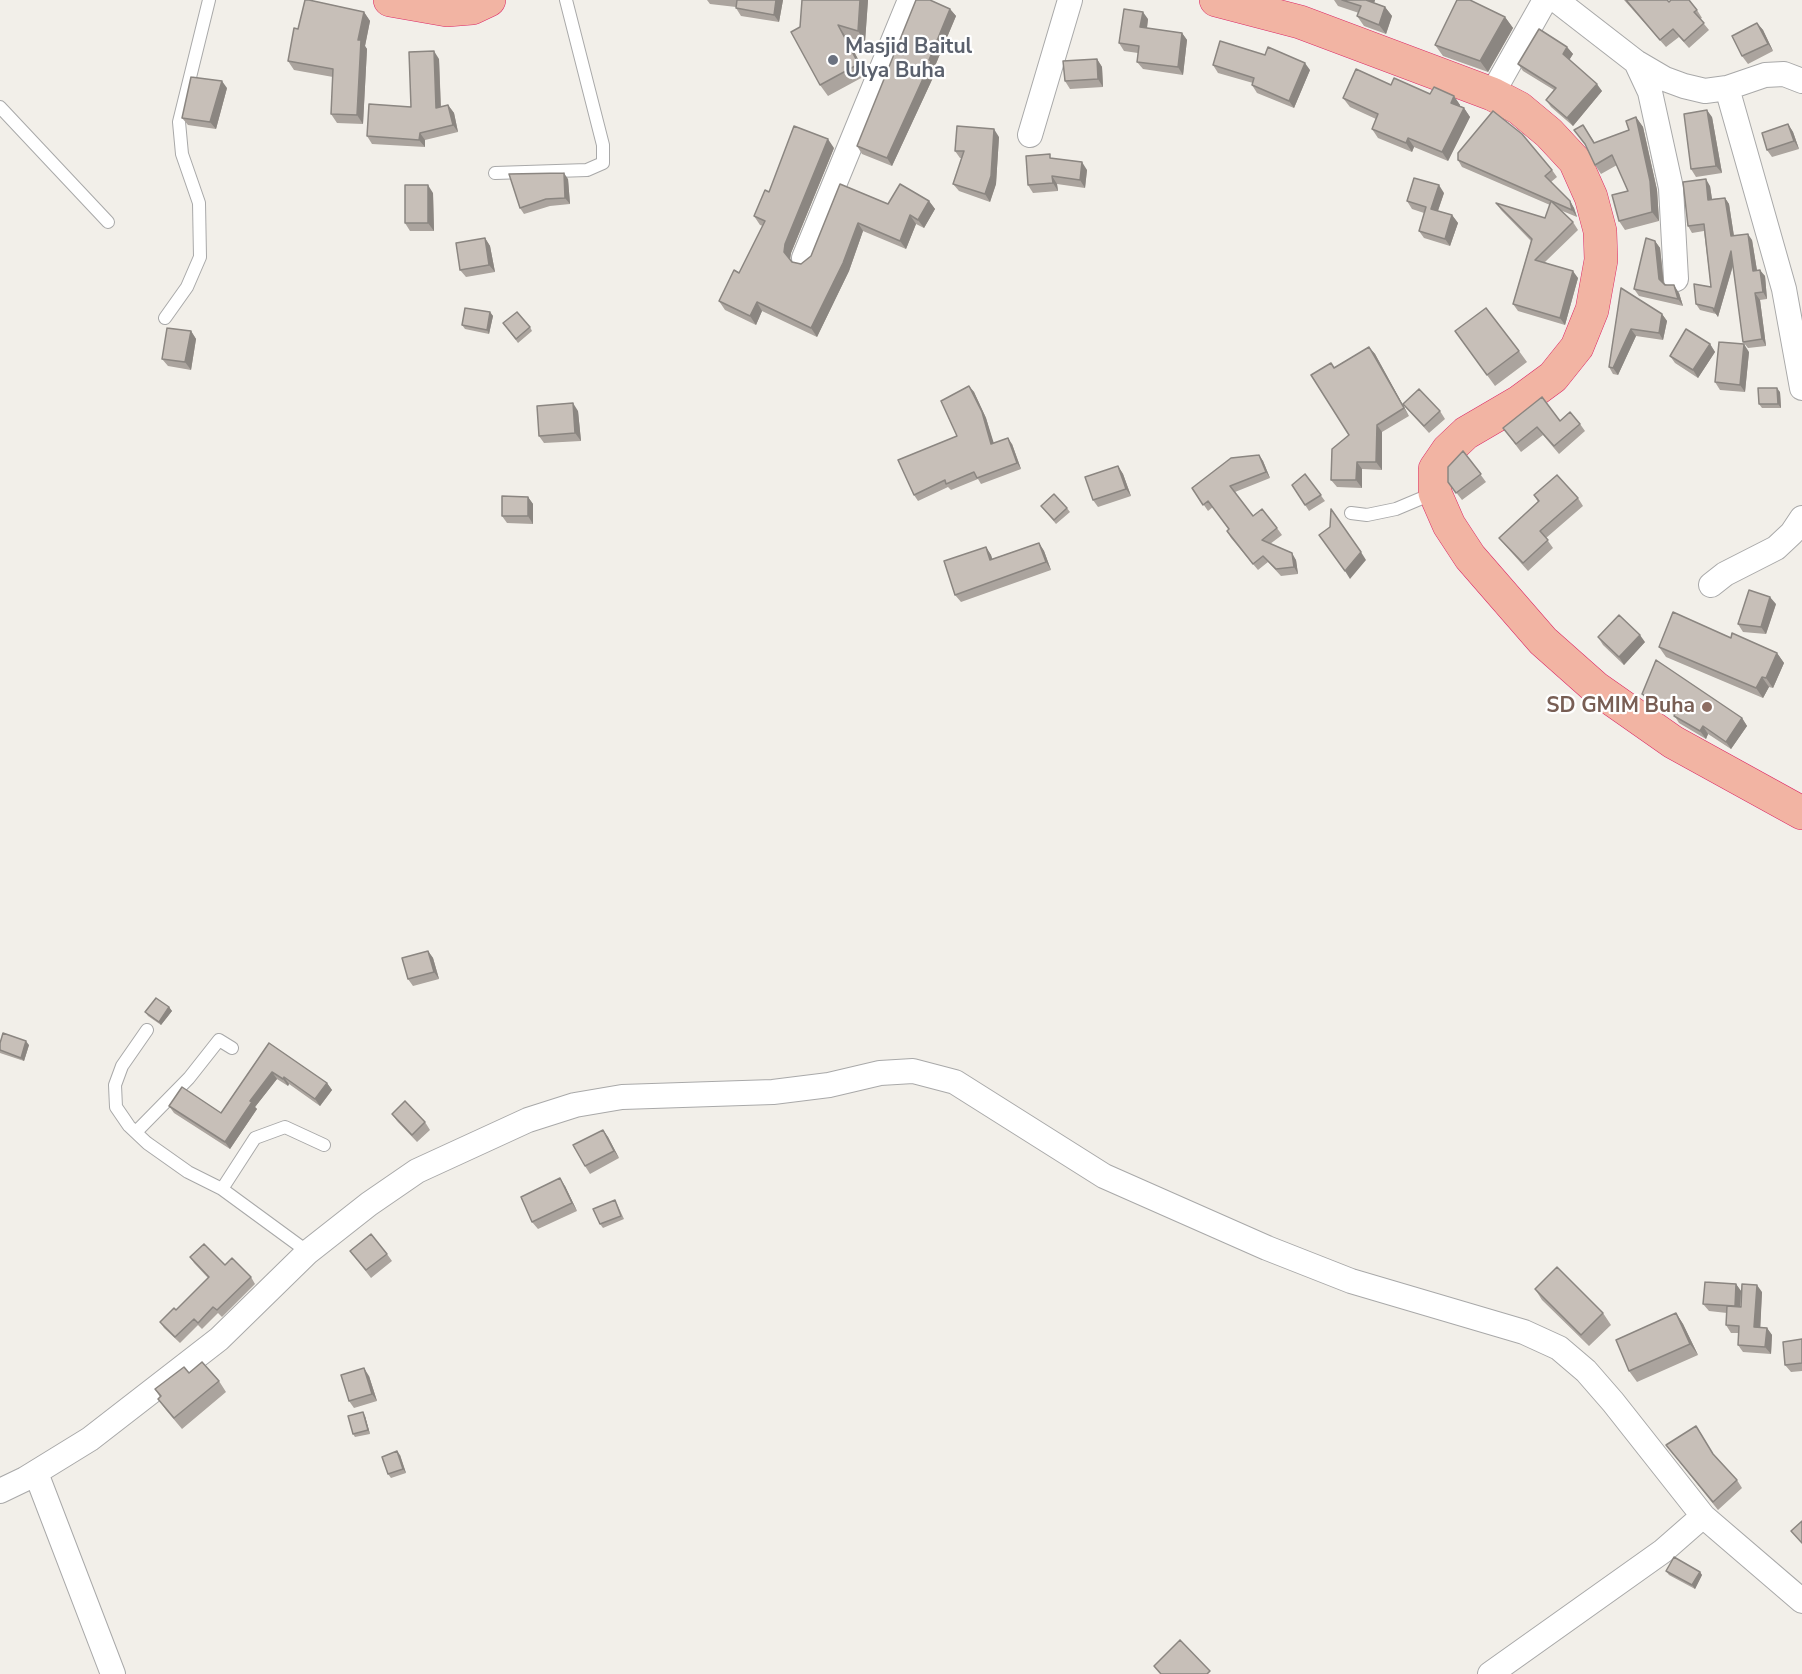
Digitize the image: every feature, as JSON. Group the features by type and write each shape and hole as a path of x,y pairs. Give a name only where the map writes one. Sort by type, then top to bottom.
{"highway":[{"path":"390,0 447,10 472,8 489,0"},
{"path":"1216,0 1300,22 1492,94 1519,108 1549,133 1575,161 1591,197 1600,231 1601,260 1592,310 1577,347 1553,377 1519,402 1466,433 1448,450 1435,469 1435,493 1449,525 1470,556 1543,641 1596,688 1673,742 1802,813"}],"street":[{"path":"804,258 910,0"},
{"path":"1030,135 1070,0"},
{"path":"1492,94 1545,0"},
{"path":"1556,0 1636,62 1665,80 1683,86 1705,91 1727,88 1766,75 1784,75 1802,81"},
{"path":"1636,62 1650,92 1671,188 1676,279"},
{"path":"1727,88 1784,289 1802,388"},
{"path":"1711,585 1725,574 1776,548 1792,533 1802,518"},
{"path":"0,1491 36,1473 90,1439 219,1339 308,1252 369,1204 417,1171 528,1120 575,1106 622,1097 773,1092 829,1085 880,1074 913,1071 955,1083 1104,1176 1267,1248 1350,1281 1524,1332 1559,1348 1586,1371 1613,1402 1703,1516 1802,1601"},
{"path":"36,1473 113,1674"},
{"path":"1490,1674 1663,1551 1703,1516"}],"lane":[{"path":"165,318 188,287 200,257 199,203 182,154 179,122 209,0"},
{"path":"495,173 587,170 603,163 603,145 566,0"},
{"path":"0,107 108,222"},
{"path":"1351,513 1367,515 1396,508 1435,493"},
{"path":"147,1030 122,1066 115,1085 116,1107 136,1132 170,1160 222,1190 308,1252"},
{"path":"136,1132 189,1078 219,1041 232,1048"},
{"path":"222,1190 255,1138 285,1127 324,1144"}],"building":[{"path":"305,0 364,12 358,40 361,40 357,115 331,114 333,69 288,61 294,28 298,29"},
{"path":"737,0 776,0 774,15 736,8"},
{"path":"802,0 860,0 858,31 838,25 857,61 855,66 820,85 791,32 800,27"},
{"path":"916,0 930,0 950,9 929,60 931,61 887,158 857,146"},
{"path":"1342,0 1366,0 1385,7 1379,25 1357,16 1361,6"},
{"path":"1457,0 1470,0 1505,17 1480,61 1435,45"},
{"path":"1626,0 1667,0 1669,2 1689,0 1697,10 1694,12 1704,23 1684,41 1673,29 1660,40"},
{"path":"1124,9 1143,12 1140,27 1182,33 1178,67 1137,62 1139,46 1119,43"},
{"path":"1757,23 1768,44 1742,56 1732,36"},
{"path":"1539,29 1567,47 1563,54 1597,84 1567,118 1546,100 1556,88 1518,64"},
{"path":"1220,41 1265,55 1268,47 1305,63 1289,101 1252,85 1254,78 1213,65"},
{"path":"434,51 436,108 448,105 453,125 420,133 419,140 367,136 369,104 411,107 409,52"},
{"path":"1097,59 1098,79 1065,81 1063,61"},
{"path":"1356,69 1391,85 1394,78 1430,94 1434,87 1454,96 1451,103 1464,108 1442,152 1408,138 1406,143 1372,129 1378,114 1343,98"},
{"path":"191,77 222,81 210,122 182,118"},
{"path":"1707,110 1716,166 1691,169 1684,114"},
{"path":"1493,111 1522,134 1552,170 1545,176 1570,201 1572,210 1458,160 1458,153"},
{"path":"1636,117 1650,181 1652,212 1619,221 1612,195 1628,191 1612,155 1595,165 1585,144 1574,130 1583,125 1594,143 1629,130 1626,121"},
{"path":"1788,124 1794,141 1767,150 1762,133"},
{"path":"794,126 828,139 785,244 784,252 792,262 801,264 811,256 840,184 888,204 900,184 929,201 918,220 910,215 900,241 858,223 843,263 811,328 757,302 750,316 719,301 734,270 739,273 765,221 754,216 765,190 769,192"},
{"path":"957,126 994,129 991,176 985,194 953,184 964,151 955,151"},
{"path":"1050,154 1050,158 1082,162 1080,180 1052,176 1053,183 1028,185 1026,156"},
{"path":"564,173 565,198 546,199 520,208 509,174"},
{"path":"1414,178 1439,185 1431,209 1452,215 1445,239 1419,231 1426,207 1407,201"},
{"path":"1706,179 1708,200 1725,198 1731,236 1748,234 1753,271 1760,270 1763,292 1755,293 1762,339 1743,342 1731,251 1714,311 1713,308 1696,304 1694,284 1711,287 1704,224 1688,226 1683,182"},
{"path":"405,185 428,185 428,223 405,223"},
{"path":"1551,201 1573,222 1535,260 1573,271 1560,318 1513,304 1532,239 1496,203 1545,218"},
{"path":"485,238 489,265 460,270 456,243"},
{"path":"1646,238 1655,241 1659,279 1665,285 1674,285 1678,299 1634,289"},
{"path":"1621,288 1662,314 1659,333 1631,329 1613,368 1609,367"},
{"path":"465,308 490,312 487,330 462,325"},
{"path":"1486,308 1519,351 1487,375 1455,331"},
{"path":"517,312 530,327 516,339 503,323"},
{"path":"167,328 191,331 185,362 162,359"},
{"path":"1686,329 1710,344 1693,370 1670,356"},
{"path":"1719,342 1744,344 1740,385 1715,382"},
{"path":"1369,347 1404,408 1377,425 1376,462 1357,462 1356,480 1331,480 1332,449 1349,435 1311,375 1331,363 1334,368"},
{"path":"969,386 982,412 991,444 1008,438 1017,463 977,478 974,472 946,484 945,480 914,495 898,460 957,436 941,401"},
{"path":"1758,388 1777,388 1778,404 1759,404"},
{"path":"1419,389 1440,411 1424,426 1403,404"},
{"path":"1542,397 1560,421 1570,412 1580,424 1554,446 1537,427 1516,444 1503,428"},
{"path":"573,403 575,433 539,436 537,406"},
{"path":"1463,451 1481,474 1456,493 1448,482 1448,467"},
{"path":"1259,455 1266,472 1230,486 1253,516 1262,509 1277,528 1262,540 1292,553 1294,567 1276,569 1263,556 1253,564 1227,531 1229,529 1208,501 1203,505 1192,488 1231,458"},
{"path":"1118,466 1126,489 1093,500 1085,477"},
{"path":"1305,474 1321,495 1305,505 1292,485"},
{"path":"1557,475 1578,498 1540,531 1548,540 1523,563 1499,538 1539,501 1534,495"},
{"path":"1054,494 1067,508 1054,520 1041,506"},
{"path":"502,496 528,497 528,516 502,516"},
{"path":"1331,509 1361,552 1345,571 1319,535 1330,527"},
{"path":"1039,543 1046,562 955,595 944,561 986,547 990,560"},
{"path":"1749,590 1770,597 1761,627 1738,624"},
{"path":"1673,612 1731,638 1732,633 1777,653 1766,678 1762,677 1756,688 1659,647"},
{"path":"1619,615 1640,635 1619,657 1598,637"},
{"path":"1656,660 1742,718 1726,742 1703,726 1700,731 1674,716 1676,712 1642,694"},
{"path":"428,951 434,972 408,979 402,958"},
{"path":"156,998 169,1007 159,1022 145,1012"},
{"path":"3,1033 26,1041 21,1058 0,1050"},
{"path":"269,1043 327,1083 315,1099 284,1077 283,1079 272,1072 250,1101 252,1102 225,1142 169,1106 182,1087 221,1113"},
{"path":"405,1101 425,1122 412,1135 392,1114"},
{"path":"603,1130 614,1151 585,1166 573,1145"},
{"path":"560,1178 572,1203 532,1222 521,1197"},
{"path":"615,1200 621,1216 600,1224 593,1209"},
{"path":"371,1234 387,1254 366,1270 350,1251"},
{"path":"204,1244 225,1265 232,1258 251,1277 217,1310 213,1307 198,1323 194,1319 175,1337 160,1322 174,1308 176,1310 209,1277 190,1257"},
{"path":"1557,1267 1603,1313 1581,1335 1535,1289"},
{"path":"1705,1282 1736,1284 1735,1306 1703,1304"},
{"path":"1742,1284 1757,1285 1754,1327 1767,1328 1765,1347 1738,1345 1739,1326 1726,1325 1727,1306 1741,1307"},
{"path":"1676,1313 1690,1344 1629,1371 1616,1340"},
{"path":"1802,1339 1802,1363 1785,1365 1783,1342"},
{"path":"202,1362 219,1381 174,1418 158,1399 161,1396 155,1389 184,1367 189,1373"},
{"path":"364,1368 372,1394 349,1401 341,1375"},
{"path":"363,1412 368,1430 353,1434 348,1416"},
{"path":"1696,1426 1713,1454 1737,1480 1713,1502 1666,1445"},
{"path":"397,1451 403,1469 388,1474 382,1457"},
{"path":"1802,1521 1802,1543 1791,1531"},
{"path":"1674,1557 1700,1572 1692,1585 1666,1571"},
{"path":"1180,1640 1210,1671 1207,1674 1161,1674 1154,1666"}],"place":[{"name":"Masjid Baitul Ulya Buha","path":"833,60"},
{"name":"SD GMIM Buha","path":"1707,707"}]}
